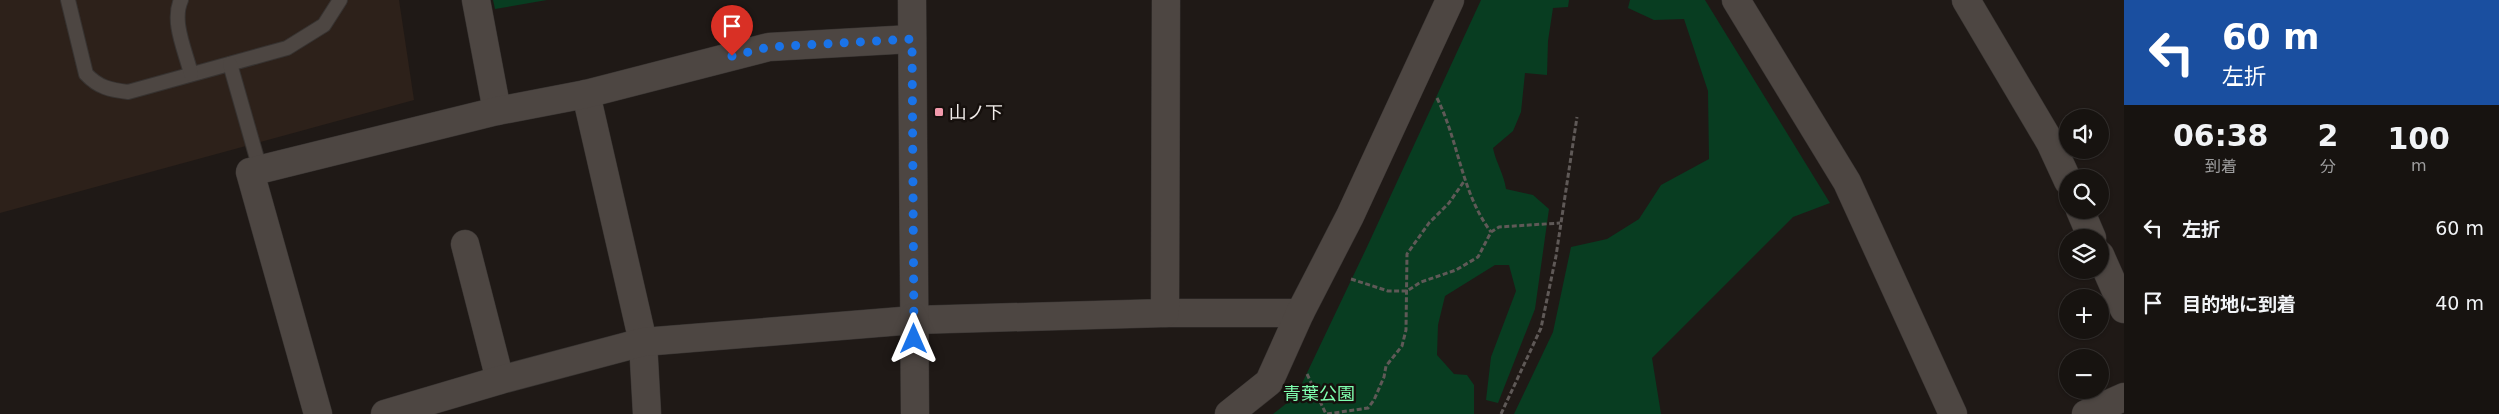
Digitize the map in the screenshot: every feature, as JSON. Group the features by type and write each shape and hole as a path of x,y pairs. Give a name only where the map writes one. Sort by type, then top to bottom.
{"street":[{"path":"476,0 497,111"},
{"path":"912,0 915,414"},
{"path":"1165,313 1166,0"},
{"path":"1228,414 1270,382 1294,325 1350,216 1450,0"},
{"path":"1736,0 1847,182 1953,414"},
{"path":"1966,0 2050,142 2062,169"},
{"path":"318,414 250,172 497,111 586,94 769,47 912,39"},
{"path":"586,94 643,342 647,414"},
{"path":"465,244 500,380"},
{"path":"2109,275 2124,309"},
{"path":"385,414 500,380 643,342 914,320 1165,313 1294,325"},
{"path":"2086,414 2124,397"}],"lane":[{"path":"68,0 86,74 95,83 106,88 128,92 287,48 324,24 340,0"},
{"path":"181,0 178,7 178,24 191,74"},
{"path":"230,64 260,169"}],"path":[{"path":"1433,89 1448,120 1465,180 1480,217 1491,232"},
{"path":"1501,414 1541,328 1556,256 1577,118"},
{"path":"1294,325 1327,414 1368,408 1374,400 1384,377 1386,366 1402,346 1406,330 1407,254 1428,223 1450,203 1465,180"},
{"path":"1323,267 1374,288 1388,291 1407,291 1421,282 1456,270 1478,257 1491,232 1499,227 1560,223"}],"shaded area":[{"path":"0,0 399,0 414,100 0,213"}],"green space":[{"path":"493,0 547,0 495,9"},
{"name":"青葉公園","path":"1481,0 1569,0 1568,7 1553,8 1548,41 1547,75 1525,73 1521,112 1513,131 1493,148 1506,189 1533,195 1549,209 1535,309 1498,403 1486,400 1491,357 1516,291 1509,265 1495,265 1445,296 1438,325 1437,355 1454,374 1467,375 1474,385 1474,414 1273,414 1296,396"},
{"path":"1630,0 1705,0 1830,203 1793,217 1652,358 1661,414 1514,414 1553,332 1571,247 1607,239 1639,219 1661,185 1709,159 1708,91 1684,19 1654,20 1628,8"}],"place":[{"name":"山ノ下","path":"939,112"}],"route":[{"path":"732,56 769,47 912,39 914,339"}]}
